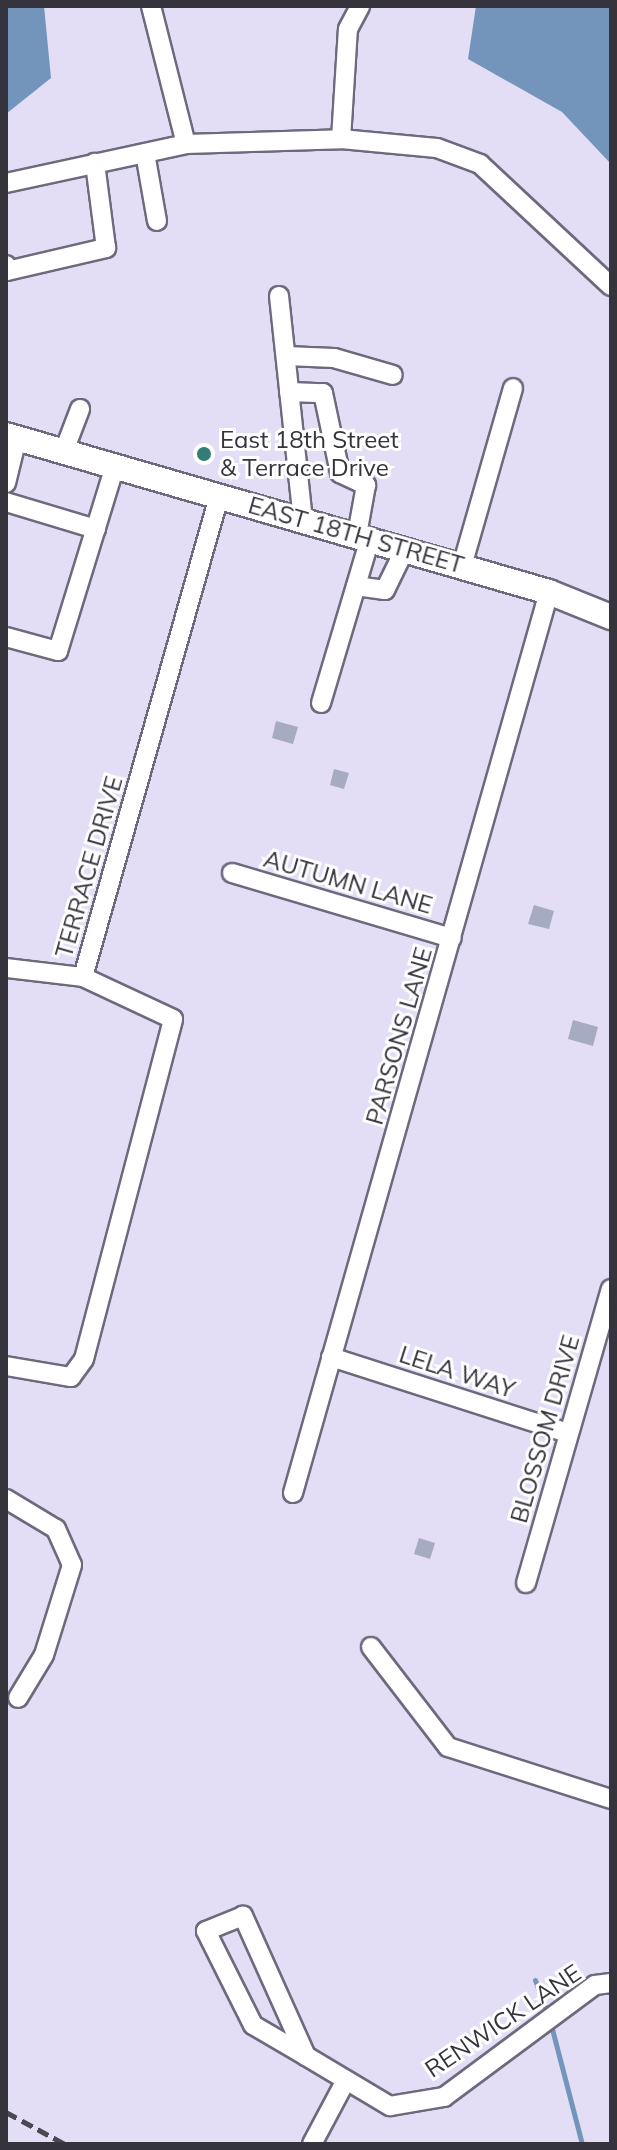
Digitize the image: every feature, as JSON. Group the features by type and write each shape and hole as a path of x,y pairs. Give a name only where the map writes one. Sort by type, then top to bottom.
{"main road":[{"name":"EAST 18TH STREET","path":"11,436 549,592 611,617"}],"street":[{"path":"151,6 186,144"},
{"path":"341,139 348,29 360,6"},
{"path":"6,183 186,144 341,139 437,148 480,164 611,286"},
{"path":"145,153 157,221"},
{"path":"6,265 7,271 106,248 95,163"},
{"path":"279,296 303,519"},
{"path":"286,356 334,358 393,375"},
{"path":"462,566 513,388"},
{"path":"289,392 323,393 340,473 366,485 364,537 356,586 321,703"},
{"path":"64,451 80,409"},
{"path":"6,483 11,436"},
{"path":"6,637 58,651 115,466"},
{"name":"TERRACE DRIVE","path":"6,1366 71,1377 84,1359 173,1019 83,977 219,496"},
{"path":"6,502 96,529"},
{"path":"356,586 385,590 405,549"},
{"name":"PARSONS LANE","path":"293,1493 549,592"},
{"name":"AUTUMN LANE","path":"232,873 452,938"},
{"path":"6,968 83,977"},
{"name":"BLOSSOM DRIVE","path":"526,1583 611,1289"},
{"name":"LELA WAY","path":"331,1357 568,1433"},
{"path":"6,1499 56,1529 72,1565 44,1655 18,1698"},
{"path":"371,1647 448,1747 611,1799"},
{"name":"RENWICK LANE","path":"306,2056 243,1916 206,1931 253,2025 390,2106 444,2097 595,1985 611,1983"},
{"path":"312,2144 346,2080"}],"water":[{"path":"6,6 44,6 51,78 6,114"},
{"path":"476,6 611,6 611,164 562,112 468,59"}],"building":[{"path":"276,721 298,727 293,744 272,738"},
{"path":"334,769 349,773 344,789 330,785"},
{"path":"534,905 554,911 549,929 528,924"},
{"path":"573,1020 598,1027 593,1046 568,1039"},
{"path":"419,1538 435,1543 430,1559 414,1554"}],"waterway":[{"path":"535,1980 548,2016"},
{"path":"551,2025 582,2144"}],"railway":[{"path":"6,2112 65,2144"}],"place":[{"name":"East 18th Street & Terrace Drive","path":"204,454"}]}
